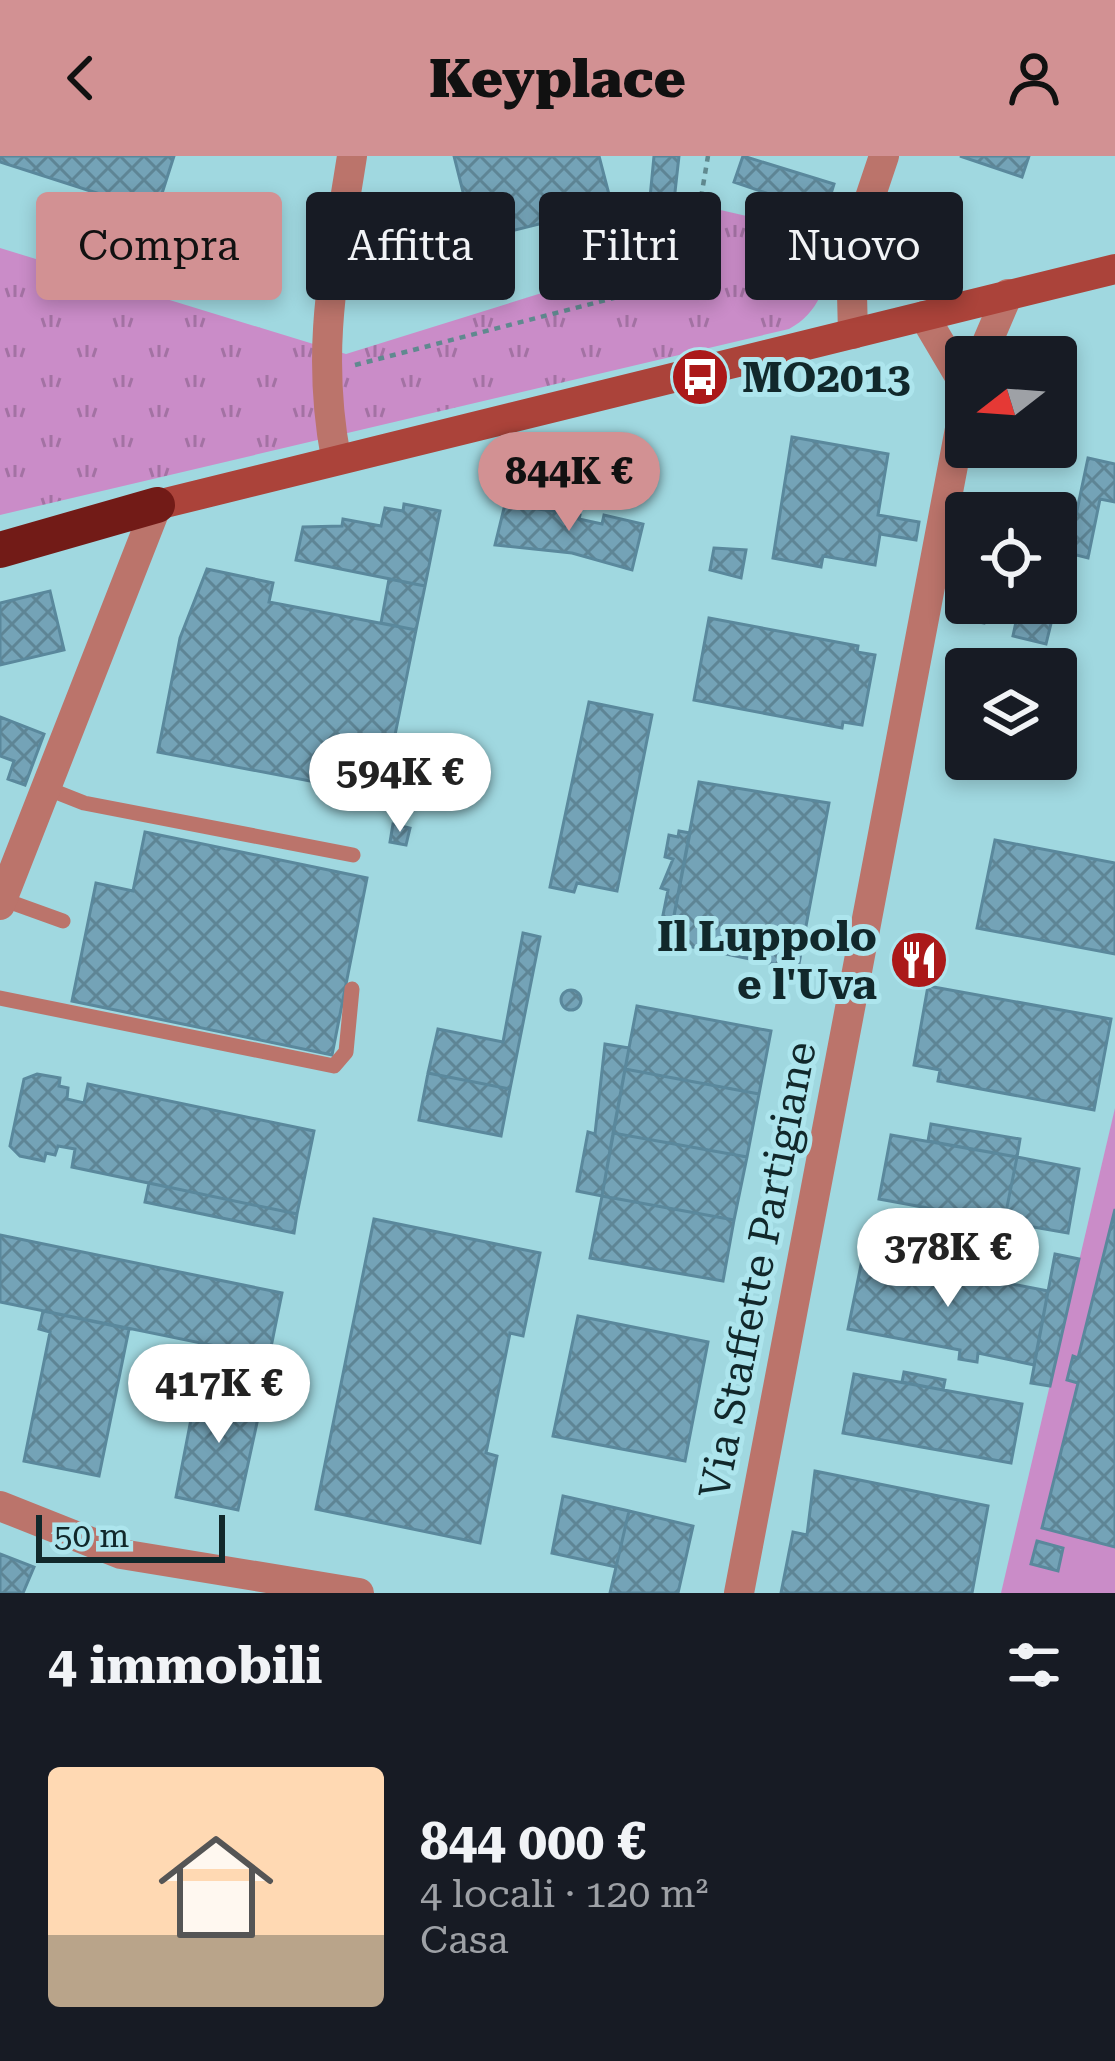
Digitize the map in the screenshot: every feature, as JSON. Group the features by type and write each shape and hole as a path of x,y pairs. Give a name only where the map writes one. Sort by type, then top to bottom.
{"highway":[{"path":"0,538 157,506"},
{"path":"0,550 157,506"}],"main road":[{"path":"157,506 336,458 1115,269"}],"street":[{"path":"336,458 325,372 326,322 352,156"},
{"path":"853,334 851,254 884,156"},
{"path":"990,336 1008,293"},
{"path":"925,316 945,351"},
{"name":"Via Staffette Partigiane","path":"739,1593 953,468"},
{"path":"1,902 157,506"},
{"path":"0,1507 121,1554 357,1593"}],"lane":[{"path":"46,788 84,803 353,855"},
{"path":"1,902 63,921"},
{"path":"0,998 334,1066 346,1052 352,989"}],"path":[{"path":"325,372 664,285 690,263 708,156"}],"green space":[{"path":"721,210 745,216 745,300 818,300 789,329 0,515 0,248 36,259 36,300 170,300 346,354 539,294 539,300 721,300"},
{"path":"1115,1108 1115,1593 1001,1593"}],"building":[{"path":"0,156 174,156 162,192 94,192 0,162"},
{"path":"454,156 599,156 608,192 539,192 539,224 515,230 515,192 463,192"},
{"path":"654,156 679,156 675,192 651,192"},
{"path":"743,156 834,184 832,192 763,192 734,182"},
{"path":"960,156 1029,156 1022,177"},
{"path":"792,437 888,454 878,515 919,522 916,540 880,534 875,565 823,556 821,567 773,558"},
{"path":"1088,458 1115,464 1115,502 1100,499 1088,558 1077,555 1077,510"},
{"path":"507,496 525,500 524,507 580,515 579,519 602,524 604,515 643,524 632,570 572,553 495,545"},
{"path":"404,504 440,511 425,586 296,560 303,527 342,526 343,519 381,526 385,508 403,511"},
{"path":"714,548 746,550 741,578 710,570"},
{"path":"207,569 273,583 269,602 416,630 383,795 158,752 180,638"},
{"path":"389,579 425,586 416,630 381,623"},
{"path":"50,591 64,650 0,665 0,603"},
{"path":"709,618 858,646 857,652 875,655 862,725 843,722 842,728 694,700"},
{"path":"1016,624 1051,624 1046,644 1013,636"},
{"path":"589,702 652,715 617,891 577,883 574,892 550,887"},
{"path":"0,717 44,734 25,785 8,779 14,761 0,756"},
{"path":"699,782 829,803 798,969 669,942"},
{"path":"393,824 410,828 406,845 390,842"},
{"path":"679,831 690,833 669,942 658,940 668,890 661,888 673,859 665,857 669,835 678,837"},
{"path":"145,832 367,878 332,1055 72,1001 96,883 133,891"},
{"path":"995,840 1115,863 1115,954 977,928"},
{"path":"523,933 540,937 510,1089 428,1073 438,1029 503,1042"},
{"path":"928,986 1111,1019 1094,1110 938,1081 940,1070 914,1065"},
{"path":"571,990 581,1000 571,1010 561,1000"},
{"path":"637,1006 771,1031 759,1094 625,1069"},
{"path":"605,1044 629,1048 602,1196 577,1191 588,1132 595,1134"},
{"path":"625,1069 759,1094 747,1157 613,1133"},
{"path":"428,1073 510,1089 501,1136 419,1120"},
{"path":"37,1074 60,1078 59,1086 68,1088 67,1099 84,1103 88,1084 314,1131 297,1214 72,1167 75,1149 58,1146 55,1155 46,1153 44,1161 20,1156 10,1146 24,1079"},
{"path":"931,1124 1020,1139 1017,1157 928,1141"},
{"path":"613,1133 747,1157 734,1220 602,1196"},
{"path":"891,1135 1017,1157 1004,1222 879,1199"},
{"path":"1017,1157 1079,1169 1068,1233 1004,1222"},
{"path":"149,1183 297,1214 294,1233 145,1202"},
{"path":"602,1196 734,1220 723,1281 590,1258"},
{"path":"1115,1209 1115,1547 1042,1528 1078,1383 1067,1380 1073,1356 1078,1358"},
{"path":"374,1219 540,1253 523,1336 510,1333 486,1453 497,1456 480,1543 316,1509"},
{"path":"0,1235 282,1293 269,1357 0,1302"},
{"path":"1055,1254 1079,1259 1050,1386 1031,1383"},
{"path":"863,1255 1048,1291 1034,1365 978,1353 977,1362 959,1359 960,1350 848,1329"},
{"path":"43,1311 129,1329 99,1476 24,1461 50,1332 39,1329"},
{"path":"578,1316 708,1342 685,1461 553,1436"},
{"path":"904,1372 945,1380 943,1390 902,1382"},
{"path":"854,1374 1022,1404 1011,1463 843,1433"},
{"path":"198,1383 263,1395 238,1510 176,1497"},
{"path":"815,1471 988,1506 972,1593 781,1593 793,1532 807,1535"},
{"path":"563,1496 629,1511 616,1567 552,1553"},
{"path":"629,1511 693,1526 678,1593 610,1593"},
{"path":"1037,1541 1063,1548 1058,1571 1031,1564"},
{"path":"0,1554 34,1567 23,1593 0,1593"}],"place":[{"name":"MO2013","path":"700,377"},
{"name":"Il Luppolo e l'Uva","path":"919,960"}]}
